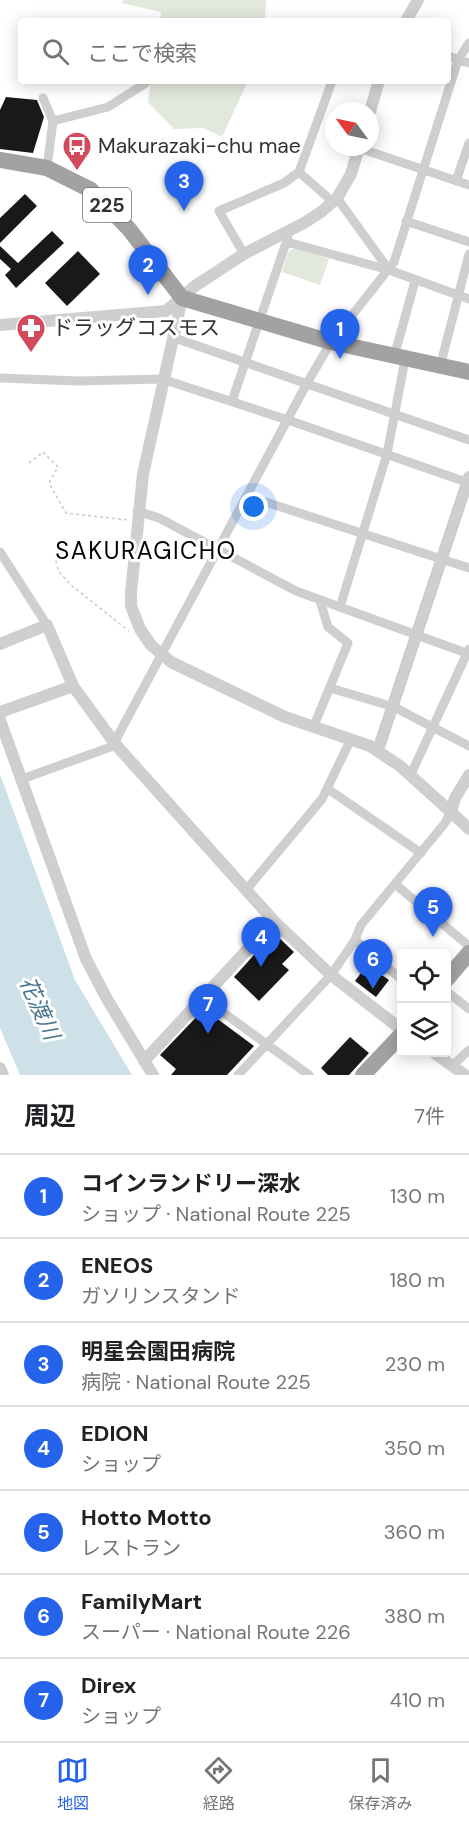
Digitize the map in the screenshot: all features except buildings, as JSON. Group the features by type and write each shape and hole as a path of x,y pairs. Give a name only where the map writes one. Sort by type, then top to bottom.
{"highway":[{"name":"225","path":"0,159 47,168 75,180 104,201 129,229 182,298"},
{"path":"182,298 331,342 399,359 469,372"},
{"path":"451,975 469,953"},
{"path":"363,1075 397,1038"}],"street":[{"path":"408,18 418,0"},
{"path":"451,81 458,60 469,43"},
{"path":"451,57 469,63"},
{"path":"53,121 108,107 144,84"},
{"path":"244,254 219,211 284,183 299,172 331,84"},
{"path":"372,102 375,84"},
{"path":"22,779 115,744 306,385 331,342 394,262 450,84"},
{"path":"43,98 53,121 47,168"},
{"path":"456,181 469,143"},
{"path":"379,155 469,185"},
{"path":"0,325 166,311 195,286 244,254 288,237 313,218 335,200 351,174 357,156"},
{"path":"299,172 335,200 388,270"},
{"path":"406,221 469,242"},
{"path":"288,237 469,299"},
{"path":"232,401 288,237"},
{"path":"440,367 456,295 469,254"},
{"path":"340,607 387,454 394,414 399,359 415,281"},
{"path":"182,298 162,379 137,516 130,593 131,606 140,630 161,655 285,717 378,750 411,774 469,829"},
{"path":"172,337 469,440"},
{"path":"0,378 78,381 162,379 468,481 378,750"},
{"path":"247,496 469,568"},
{"path":"137,516 159,518 320,601 468,652 411,774"},
{"path":"0,552 47,625 73,686 115,744 274,921 331,975 397,1028"},
{"path":"313,728 348,643 328,627 320,601"},
{"path":"0,644 47,625"},
{"path":"0,712 73,686"},
{"path":"330,688 394,707 469,746"},
{"path":"0,720 86,959 106,999 153,1075"},
{"path":"246,891 328,789 351,739"},
{"path":"238,1075 331,975 355,940 361,924 452,812 454,798 469,775"},
{"path":"328,789 421,853"},
{"path":"395,884 469,946"},
{"path":"144,1061 274,921"},
{"path":"355,940 397,976"},
{"path":"451,994 469,1009"},
{"path":"202,997 309,1075"},
{"path":"438,1057 457,1071 469,1050"},
{"path":"0,1068 3,1075"}],"path":[{"path":"29,463 43,452 58,467 49,483 66,513 137,516"},
{"path":"54,555 59,572 72,586 129,631 140,630"}],"shaded area":[{"path":"124,0 266,0 265,18 160,18 161,12 121,3"},
{"path":"151,84 247,84 222,137 203,128 174,129 148,102"},
{"path":"295,248 329,259 320,285 282,272 288,252"}],"water":[{"name":"花渡川","path":"0,774 75,980 132,1075 20,1075 0,1028"}],"place":[{"name":"Makurazaki-chu mae","path":"77,172"},
{"name":"明星会園田病院","path":"184,211"},
{"name":"ENEOS","path":"148,295"},
{"name":"ドラッグコスモス","path":"31,354"},
{"name":"コインランドリー深水","path":"340,359"},
{"name":"Hotto Motto","path":"433,937"},
{"name":"EDION","path":"261,967"},
{"name":"FamilyMart","path":"373,989"},
{"name":"Direx","path":"208,1034"}],"district":[{"name":"SAKURAGICHO","path":"146,551"}]}
